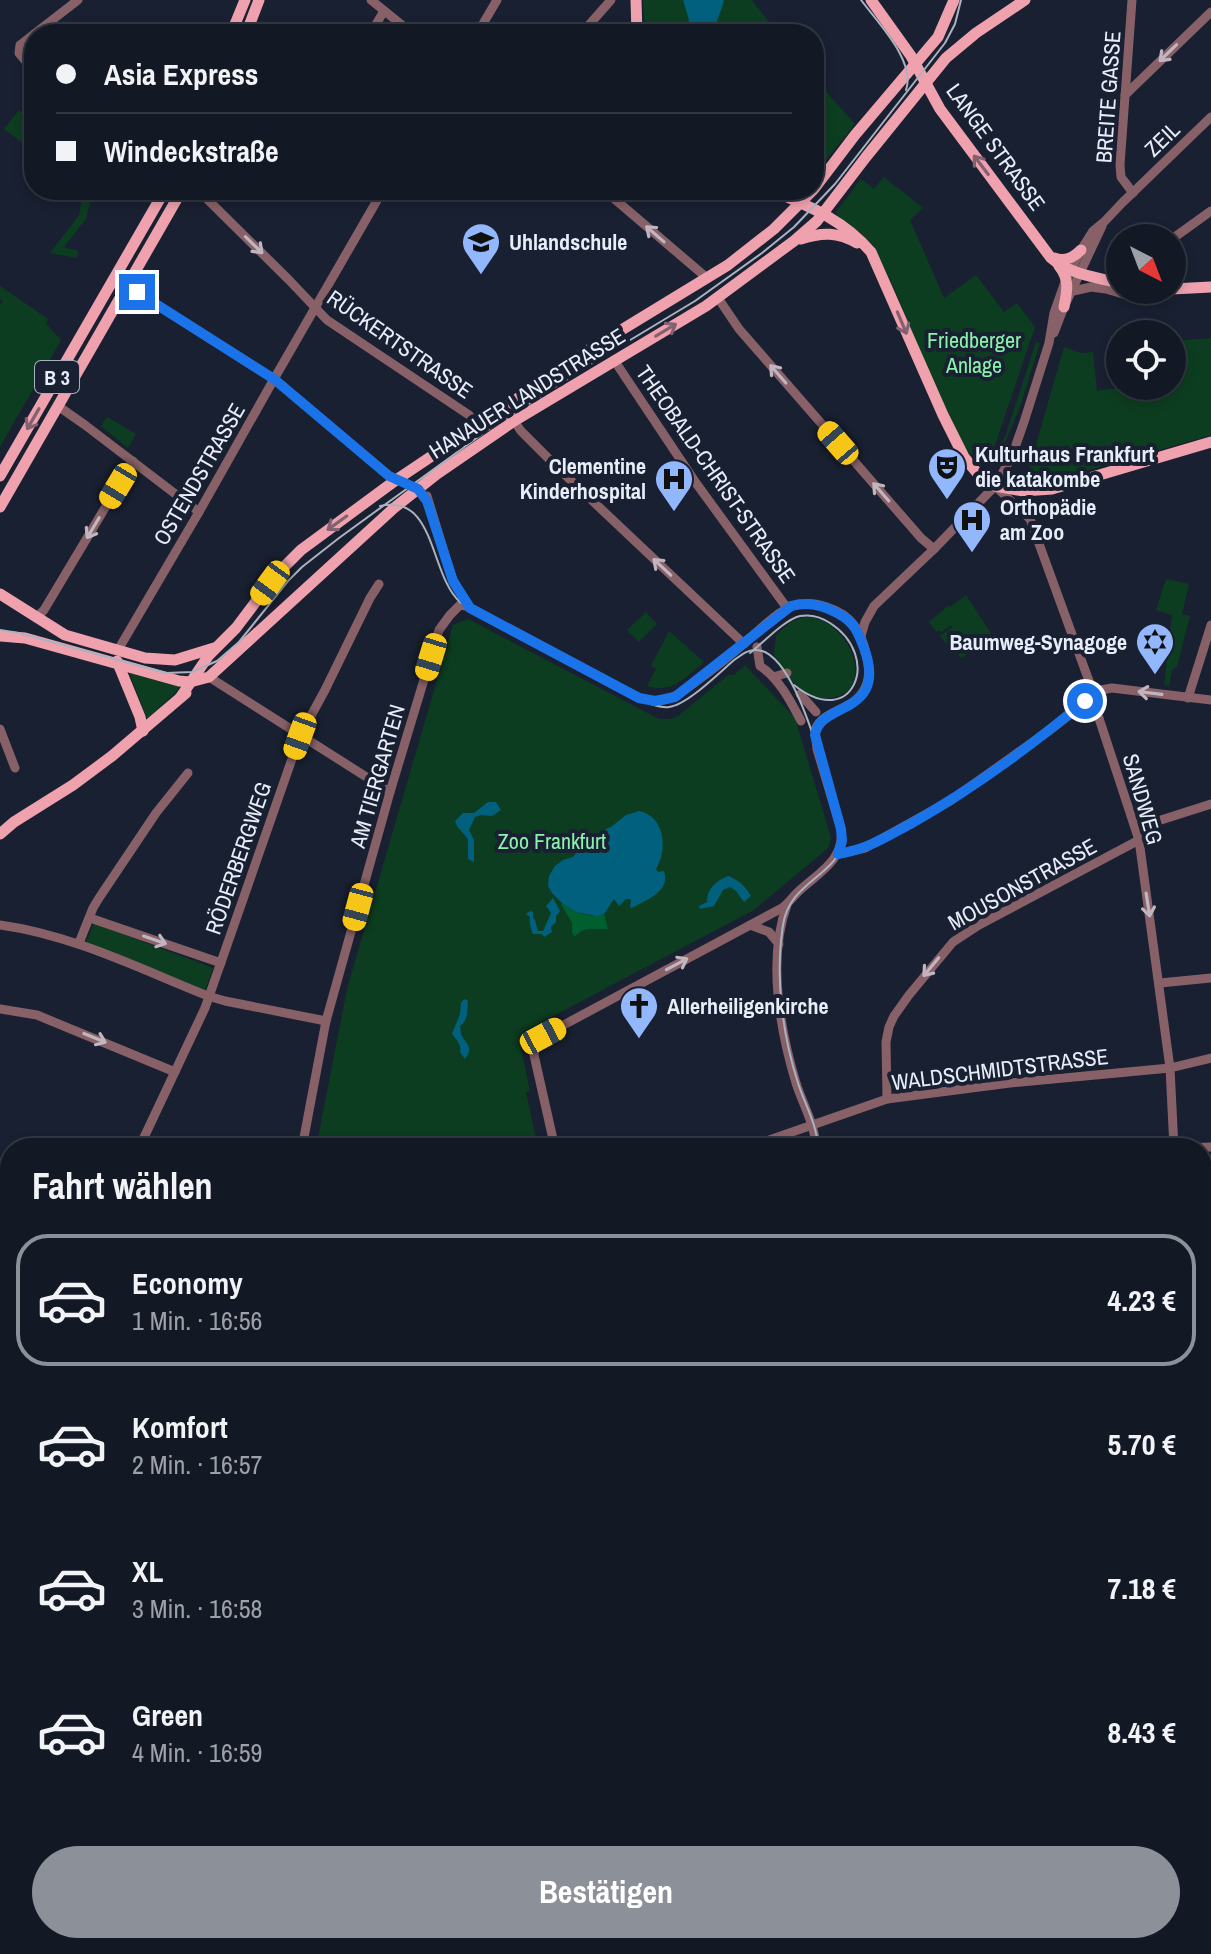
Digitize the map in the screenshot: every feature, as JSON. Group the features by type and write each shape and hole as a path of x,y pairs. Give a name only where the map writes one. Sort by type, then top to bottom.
{"main road":[{"path":"235,24 245,0"},
{"path":"250,24 259,0"},
{"path":"636,0 637,24"},
{"name":"LANGE STRASSE","path":"871,0 916,64 940,109 1053,259 1072,273 1106,279"},
{"name":"HANAUER LANDSTRASSE","path":"824,176 938,37 954,0"},
{"name":"HANAUER LANDSTRASSE","path":"0,636 25,638 174,680 190,682 209,677 420,486 514,421 718,298 794,241 822,212 953,51 1025,0"},
{"name":"B 3","path":"0,476 159,200"},
{"name":"B 3","path":"0,507 176,200"},
{"path":"797,200 822,212 871,252 959,449 975,471 995,486 1023,491 1052,489 1211,442"},
{"path":"820,200 822,212"},
{"name":"HANAUER LANDSTRASSE","path":"190,682 212,651 236,628 276,575 301,550 396,480 587,351 751,248 802,202"},
{"path":"794,241 834,234 871,252"},
{"path":"1053,259 1065,260 1084,254"},
{"path":"1066,297 1072,273"},
{"path":"1186,288 1211,287"},
{"name":"HANAUER LANDSTRASSE","path":"0,594 65,635 151,659 171,660 212,651"},
{"path":"114,649 143,731"},
{"path":"0,831 85,776 209,677 206,671 212,651"},
{"path":"180,698 190,682"},
{"path":"0,842 22,817"}],"street":[{"path":"47,24 78,0"},
{"path":"371,0 400,24"},
{"path":"483,24 497,0"},
{"path":"590,24 611,0"},
{"name":"BREITE GASSE","path":"1132,0 1120,172 1122,180 1133,193"},
{"path":"376,24 384,11"},
{"path":"1125,95 1211,12"},
{"path":"24,41 18,49 24,60"},
{"name":"ZEIL","path":"1072,273 1093,231 1211,117"},
{"name":"RÜCKERTSTRASSE","path":"208,200 327,320 469,415 478,425"},
{"name":"OSTENDSTRASSE","path":"114,649 199,512 377,200"},
{"path":"616,200 707,278"},
{"path":"1186,229 1211,211"},
{"path":"1084,254 1093,276"},
{"path":"114,278 274,379 396,480 420,486 453,581 470,608 639,698 655,701 675,697 787,608 804,604 821,605 852,623 861,640 869,668 868,682 852,704 818,717"},
{"path":"852,623 934,549 995,486 1012,456 1066,297 1091,287 1106,289"},
{"path":"718,298 743,334 921,538 934,549"},
{"name":"THEOBALD-CHRIST-STRASSE","path":"614,360 696,483 787,608"},
{"path":"58,406 199,512"},
{"path":"514,421 563,473 744,644"},
{"path":"36,618 44,610 133,461"},
{"name":"SANDWEG","path":"995,486 1030,519 1089,681 1136,828 1160,983 1170,1068 1174,1138"},
{"name":"RÖDERBERGWEG","path":"144,1138 205,1008 300,736 379,584"},
{"path":"861,640 868,615 882,597"},
{"name":"AM TIERGARTEN","path":"304,1138 326,1021 439,630 459,606 470,608"},
{"path":"1188,698 1211,625"},
{"path":"757,647 760,666 773,677 801,721"},
{"path":"773,677 787,673"},
{"path":"209,677 390,792"},
{"path":"838,854 865,848 950,801 1052,729 1101,690 1112,688 1211,700"},
{"path":"790,702 801,692 818,717 815,739 842,841 838,854 829,865 798,891 787,905 779,944 779,994 787,1047 815,1138"},
{"path":"0,729 15,768"},
{"path":"79,943 93,908 156,813 188,773"},
{"path":"1136,828 1211,804"},
{"name":"MOUSONSTRASSE","path":"887,1099 886,1042 889,1027 909,995 953,942 979,925 1139,840"},
{"path":"553,1138 534,1055 536,1043 543,1036 787,905"},
{"path":"90,918 221,963"},
{"path":"0,925 79,943 208,996 326,1021"},
{"path":"750,925 767,931 779,944"},
{"path":"1160,983 1211,978"},
{"path":"0,1009 37,1015 175,1072"},
{"name":"WALDSCHMIDTSTRASSE","path":"775,1138 887,1099 1010,1083 1170,1068 1211,1058"}],"green space":[{"path":"643,0 752,0 770,24 644,24"},
{"path":"824,89 855,124 824,163"},
{"path":"19,110 24,114 24,144 4,129"},
{"name":"Friedberger Anlage","path":"884,177 923,208 910,220 944,298 976,275 1004,312 1017,303 1035,327 993,451 983,463 966,451 874,246 837,215 836,212 861,179 874,189"},
{"path":"82,200 91,200 86,219 64,247 78,251 77,258 50,253 79,215"},
{"path":"0,286 48,319 46,324 61,340 0,447 0,306 3,300 0,300"},
{"name":"Friedberger Anlage","path":"1211,338 1211,435 1058,479 1057,482 1025,483 1064,347 1081,353 1093,352 1097,391 1106,390 1106,400 1186,400 1186,340"},
{"path":"1036,342 1040,343 1020,407 1001,452 999,450"},
{"path":"107,417 136,434 128,448 101,426"},
{"path":"1166,579 1189,584 1182,614 1190,616 1169,686 1164,685 1172,615 1156,610"},
{"path":"966,595 992,635 961,658 940,636 953,627 951,625 937,632 929,622"},
{"path":"646,612 657,624 639,642 627,630"},
{"path":"804,617 820,620 834,628 845,640 856,670 853,683 845,693 824,698 807,693 793,682 774,655 776,635 791,622"},
{"name":"Zoo Frankfurt","path":"468,619 659,719 678,716 745,665 795,718 831,839 828,848 754,910 523,1032 520,1044 536,1138 318,1138 347,989 453,625"},
{"path":"669,631 704,662 671,686 647,686 656,669 651,666"},
{"path":"128,669 179,686 178,690 147,719"},
{"path":"561,904 583,914 604,914 608,929 586,929 575,937 572,923"},
{"path":"94,923 213,968 205,990 86,943"}],"water":[{"path":"683,0 724,0 716,24 688,24"},
{"path":"488,802 496,802 501,810 492,816 475,817 469,830 474,840 474,862 468,859 468,839 455,821 463,813 474,813"},
{"path":"639,811 654,820 662,835 662,853 656,869 658,872 664,871 661,890 632,908 630,899 619,906 614,899 604,914 597,916 576,912 563,904 548,886 555,866 573,857 593,835 611,827 626,815"},
{"path":"728,876 741,884 751,896 744,902 730,887 723,890 714,906 700,909 699,906 707,902 713,886"},
{"path":"553,898 560,911 551,927 552,932 544,937 533,934 530,917 526,914 533,912 538,931 543,931 551,913 546,906"},
{"path":"465,999 468,1001 467,1015 460,1026 469,1049 465,1059 452,1034 461,1002"}],"tram line":[{"path":"861,0 901,55 908,79 906,90"},
{"path":"824,196 945,43 955,24 961,0"},
{"path":"0,630 166,673 192,672 217,661 239,642 288,581 339,538 485,432 695,301 762,253 794,227 820,200"},
{"path":"380,506 398,505 412,512 422,523 442,573 460,602 651,704 667,707 685,701 749,651 768,654 779,664 808,721 843,837 834,861 795,897 783,925 781,945 780,985 784,1025 792,1064 817,1138"},
{"path":"750,653 794,618 812,616 830,623 846,637 855,654 857,670 854,684 845,695 832,700 815,697 794,685"}],"place":[{"name":"Uhlandschule","path":"481,276"},
{"name":"Kulturhaus Frankfurt die katakombe","path":"947,501"},
{"name":"Clementine Kinderhospital","path":"674,513"},
{"name":"Orthopädie am Zoo","path":"972,554"},
{"name":"Baumweg-Synagoge","path":"1155,676"},
{"name":"Allerheiligenkirche","path":"639,1040"}],"route":[{"path":"137,292 274,379 389,476 418,489 427,501 453,581 470,608 639,698 655,701 675,697 791,606 821,605 849,620 858,630 867,655 868,682 852,704 825,717 815,728 817,749 841,829 842,841 838,854 865,848 950,801 1052,729 1085,701"}]}
